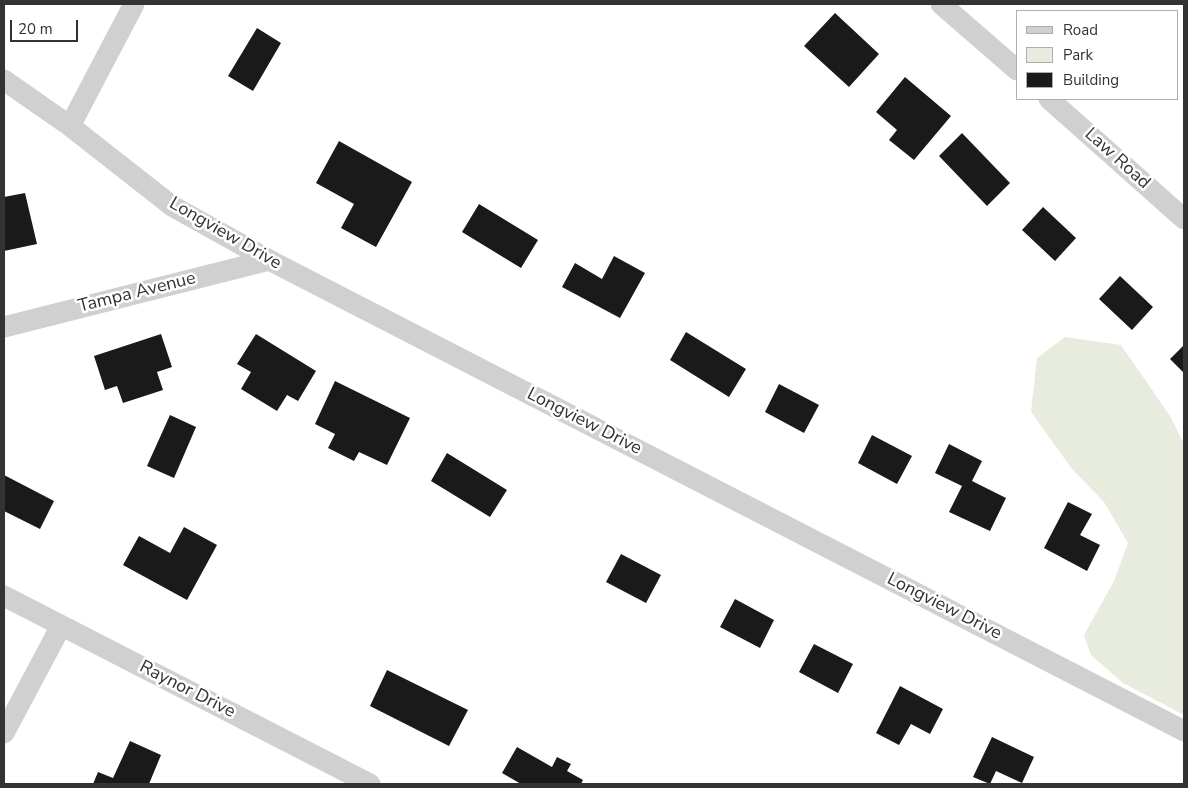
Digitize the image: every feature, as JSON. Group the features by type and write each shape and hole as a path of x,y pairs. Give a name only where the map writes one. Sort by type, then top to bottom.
{"street":[{"path":"70,126 134,4"},
{"path":"941,4 1016,69"},
{"name":"Longview Drive","path":"4,80 70,126 172,206 269,260 1184,731"},
{"name":"Law Road","path":"1050,100 1184,219"},
{"name":"Tampa Avenue","path":"4,327 269,260"},
{"name":"Raynor Drive","path":"4,596 370,784"},
{"path":"4,733 61,626"}],"green space":[{"path":"1065,337 1121,345 1170,416 1184,444 1184,715 1123,683 1091,655 1084,635 1114,581 1128,543 1104,502 1072,469 1031,412 1037,358"}],"building":[{"path":"835,13 879,54 849,87 804,46"},
{"path":"257,28 281,43 253,91 228,76"},
{"path":"905,77 951,116 914,160 889,140 897,130 876,112"},
{"path":"962,133 1010,183 987,206 939,156"},
{"path":"339,141 412,182 376,247 341,228 354,204 316,183"},
{"path":"25,193 37,244 4,251 4,197"},
{"path":"479,204 538,240 521,268 462,232"},
{"path":"1043,207 1076,238 1055,261 1022,230"},
{"path":"614,256 645,273 620,318 562,287 575,263 602,279"},
{"path":"1120,276 1153,307 1132,330 1099,299"},
{"path":"686,332 746,369 729,397 670,360"},
{"path":"161,334 172,367 157,372 163,390 123,403 117,386 105,390 94,356"},
{"path":"256,334 316,371 298,401 287,395 277,411 241,389 251,372 237,364"},
{"path":"1184,345 1184,373 1170,359"},
{"path":"335,381 410,418 387,465 359,452 354,461 328,448 335,434 315,424"},
{"path":"779,384 819,405 804,433 765,412"},
{"path":"170,415 196,427 174,478 147,466"},
{"path":"872,435 912,456 897,484 858,463"},
{"path":"949,444 982,461 972,481 1006,498 990,531 949,512 962,486 935,473"},
{"path":"447,453 507,490 490,517 431,481"},
{"path":"4,475 54,501 40,529 4,511"},
{"path":"1068,502 1092,514 1080,535 1100,545 1087,571 1044,548"},
{"path":"184,527 217,545 187,600 123,565 139,536 170,553"},
{"path":"621,554 661,575 646,603 606,582"},
{"path":"735,599 774,620 760,648 720,627"},
{"path":"814,644 853,664 838,693 799,672"},
{"path":"387,670 468,710 449,746 370,706"},
{"path":"900,686 943,709 930,734 911,724 899,745 876,733"},
{"path":"992,737 1034,757 1022,783 996,771 990,784 973,777"},
{"path":"130,741 161,755 149,784 93,784 98,772 113,778"},
{"path":"517,747 552,767 557,757 571,764 567,771 583,780 581,784 521,784 502,773"}]}
